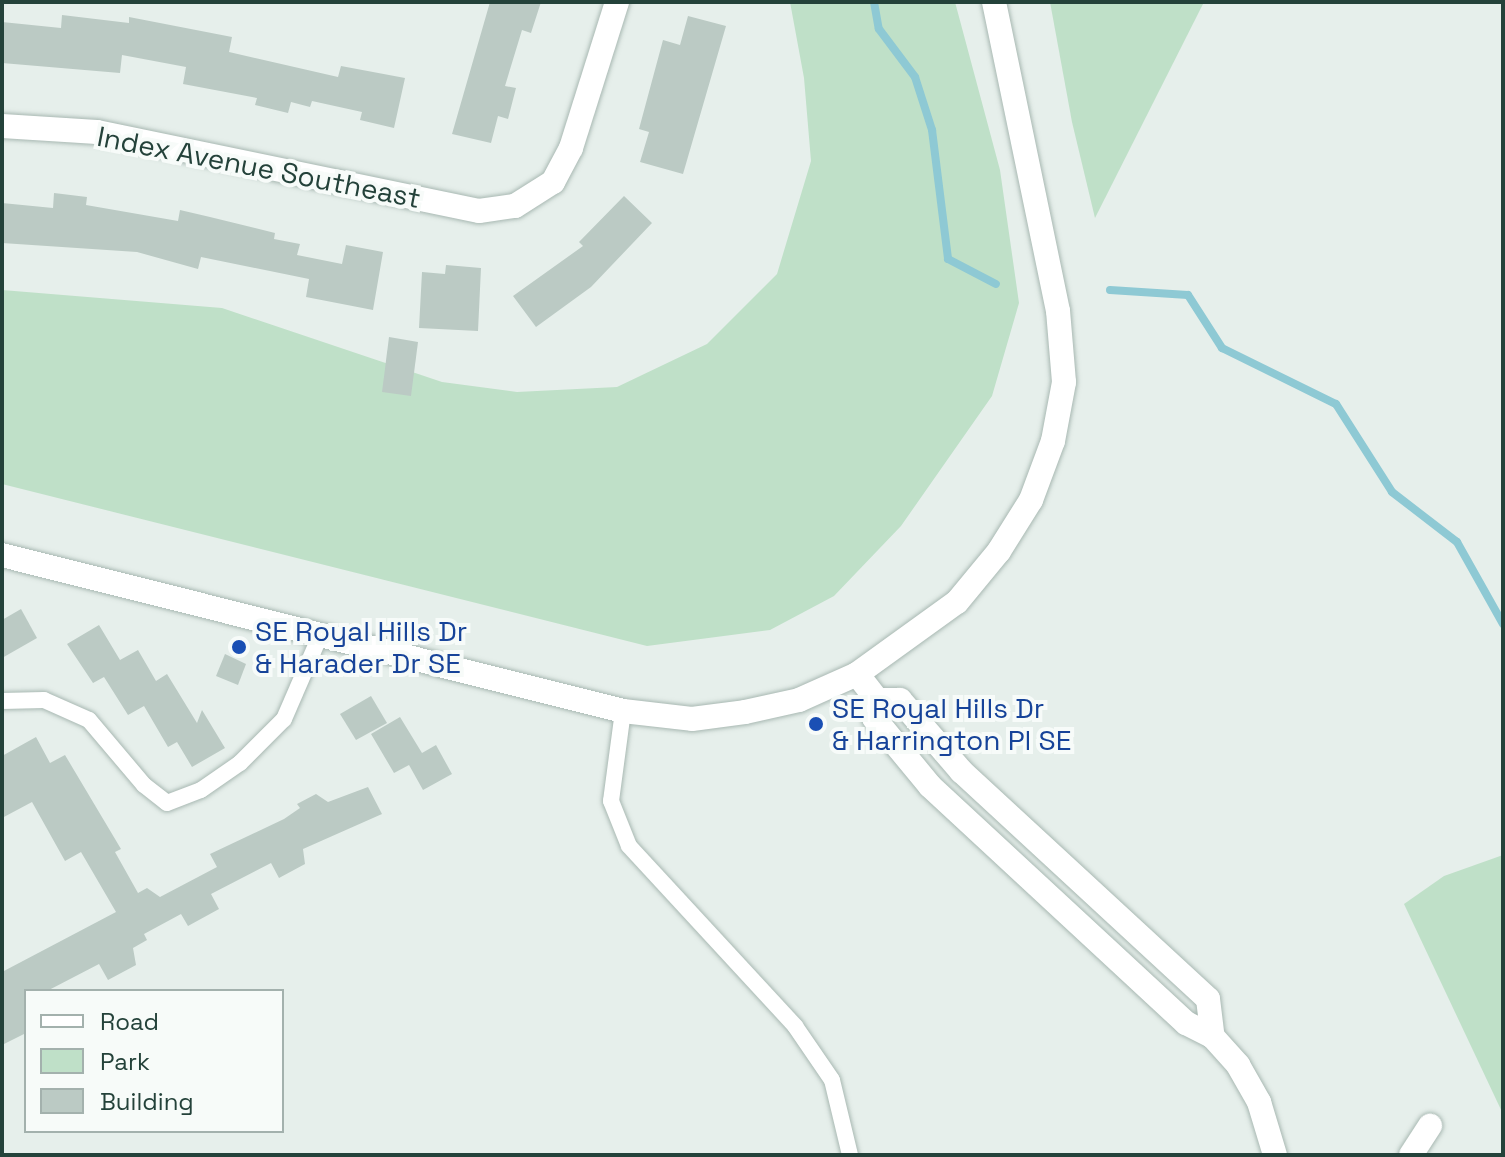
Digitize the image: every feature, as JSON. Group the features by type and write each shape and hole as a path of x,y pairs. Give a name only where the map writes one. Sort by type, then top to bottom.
{"street":[{"name":"Index Avenue Southeast","path":"2,126 97,132 479,211 515,206 553,182 571,148 617,2"},
{"path":"2,555 623,711 692,719 745,712 799,700 857,674 957,602 999,551 1031,500 1053,441 1064,382 1058,311 994,2"},
{"path":"857,674 877,700 900,700 961,771 1208,999 1213,1037 1259,1102 1275,1155"},
{"path":"1411,1155 1430,1126"}],"lane":[{"path":"2,701 44,700 89,720 144,785 167,803 201,790 240,763 284,719 320,636"},
{"path":"623,711 611,801 629,846 795,1026 832,1080 850,1155"}],"green space":[{"path":"790,2 955,2 1000,170 1019,303 992,396 901,526 834,596 770,630 647,646 2,484 2,290 222,308 442,382 517,392 617,387 707,344 777,274 811,161 804,78"},
{"path":"1050,2 1204,2 1095,218 1072,122"},
{"path":"1503,855 1503,1114 1404,904 1444,876"}],"building":[{"path":"490,2 541,2 531,33 522,30 505,86 516,88 508,119 498,116 491,143 452,134"},
{"path":"62,15 129,23 129,17 232,37 229,52 338,77 341,66 405,78 394,128 360,120 362,112 312,101 310,107 291,102 288,113 255,105 257,98 183,84 186,67 122,55 120,73 2,63 2,22 61,28"},
{"path":"688,16 726,26 683,174 640,162 649,132 639,129 663,40 680,45"},
{"path":"54,193 87,197 86,205 178,221 180,210 275,233 274,239 300,244 297,255 342,264 346,245 383,252 373,310 306,297 309,279 201,257 198,269 137,252 2,243 2,203 53,208"},
{"path":"624,196 652,223 591,287 536,327 513,296 583,246 579,242"},
{"path":"446,265 481,268 478,331 419,328 422,272 445,274"},
{"path":"389,337 418,342 411,396 382,392"},
{"path":"21,609 37,638 2,658 2,620"},
{"path":"99,625 120,660 138,650 156,681 167,674 197,723 202,710 225,748 192,767 177,742 168,747 144,706 128,715 104,677 93,683 67,644"},
{"path":"225,654 246,664 238,685 216,676"},
{"path":"371,696 387,723 356,740 340,714"},
{"path":"400,717 422,753 436,745 452,774 423,790 409,765 394,773 371,734"},
{"path":"36,737 50,763 65,755 121,849 115,852 138,893 147,888 160,897 217,867 210,854 284,819 300,808 297,804 316,794 328,802 368,787 382,814 303,849 305,864 279,878 271,863 211,894 219,909 188,926 181,914 144,934 147,940 133,948 136,965 108,980 99,964 51,989 24,989 24,1034 2,1045 2,972 116,912 81,852 65,861 32,802 2,818 2,756"}],"waterway":[{"path":"874,2 879,29 915,77 932,130 948,259 996,284"},
{"path":"1110,290 1188,295 1222,348 1336,404 1392,492 1457,542 1503,624"}],"place":[{"name":"SE Royal Hills Dr & Harader Dr SE","path":"239,647"},
{"name":"SE Royal Hills Dr & Harrington Pl SE","path":"816,724"}]}
